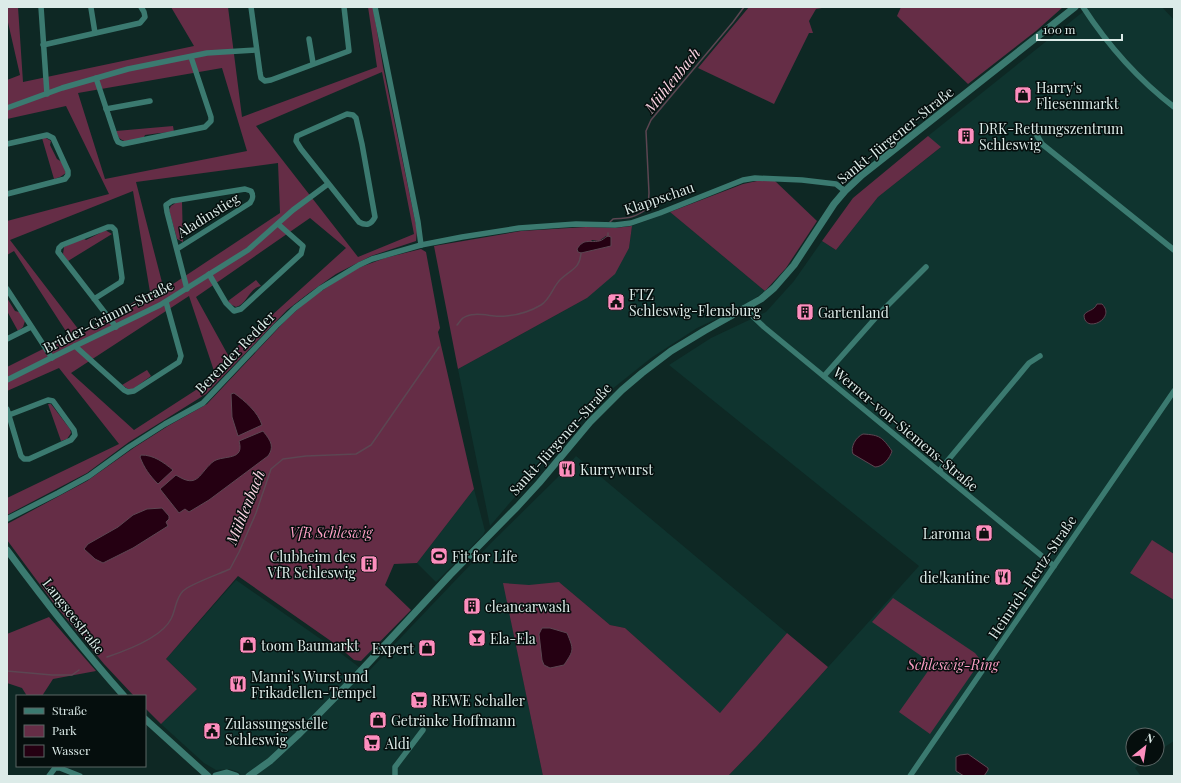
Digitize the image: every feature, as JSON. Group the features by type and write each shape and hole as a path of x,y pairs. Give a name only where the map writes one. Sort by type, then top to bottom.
{"street":[{"path":"41,7 47,94"},
{"path":"43,45 140,23 144,17 144,12 141,7"},
{"path":"250,7 261,78 265,81 349,50 344,7"},
{"path":"375,7 418,222 421,245"},
{"name":"Sankt-Jürgener-Straße","path":"249,776 270,761 358,675 450,575 517,507 590,422 622,390 671,351 704,330 761,299 782,279 794,264 834,204 862,175 1075,7"},
{"path":"1083,7 1094,23 1139,76 1174,107"},
{"path":"91,8 95,33"},
{"path":"309,39 313,64"},
{"path":"7,108 96,78 128,69 207,53 256,50"},
{"path":"96,78 118,142 123,144 205,127 211,121 211,117 191,57"},
{"path":"106,108 150,101"},
{"path":"347,114 353,115 356,118 362,144 375,218 373,221 368,225 364,225 359,222 328,184 301,149 296,140 298,136 347,114"},
{"path":"1036,132 1042,144 1174,250"},
{"path":"7,144 47,135 50,136 53,138 68,175 65,179 7,194"},
{"name":"Klappschau","path":"428,243 462,236 519,228 576,224 615,225 631,223 743,180 755,178 802,180 836,184 845,191"},
{"name":"Brüder-Grimm-Straße","path":"7,380 166,302 248,250 293,210 328,184"},
{"name":"Aladinstieg","path":"177,249 250,203 253,199 253,194 251,191 245,189 172,201 166,205 177,249 187,288"},
{"path":"209,274 226,303 234,311 242,309 301,254 302,246 299,241 278,224"},
{"path":"94,299 120,282 122,278 115,230 112,227 108,227 62,244 58,252 94,299 116,327"},
{"name":"Berender Redder","path":"7,519 89,476 129,447 165,424 203,403 295,308 348,270 372,259 428,243"},
{"path":"824,376 879,314 926,267"},
{"path":"7,289 52,358"},
{"path":"75,346 124,390 128,392 134,391 179,362 181,359 182,356 166,302"},
{"name":"Werner-von-Siemens-Straße","path":"744,308 764,327 1054,566"},
{"path":"7,339 31,327"},
{"path":"938,471 1029,363 1040,356"},
{"name":"Heinrich-Hertz-Straße","path":"910,776 1174,391"},
{"path":"7,409 9,416 21,456 24,459 29,459 71,440 75,435 74,430 53,401 48,400 9,416"},
{"name":"Langseestraße","path":"7,550 69,632 123,695"},
{"path":"146,719 155,729 208,776"},
{"path":"395,776 395,767 422,730"},
{"path":"50,776 55,768 60,768 80,776"},
{"path":"216,776 227,773 236,776"}],"shaded area":[{"path":"1089,7 1162,7 1174,20 1174,554 1152,541 1130,573 1174,600 1174,741 1165,747 1165,727 1125,727 1125,767 1136,767 1135,768 1141,776 728,776 757,746 919,566 669,365 711,338 766,312 794,281 822,241 836,250 878,197 940,148 928,136"},
{"path":"670,212 765,291 744,306 697,328 651,358 606,394 566,437 490,526 458,369 587,298 629,248 632,226"},
{"path":"576,456 787,633 720,714 625,628 610,625 560,583 511,620 543,776 241,776 239,772 229,769 216,770 204,763 161,724 197,689 166,659 236,580 367,673 492,542 557,478"},
{"path":"474,489 485,531 483,535 436,582 417,563"}],"green space":[{"path":"7,7 18,7 23,82 194,46 171,7 228,7 242,117 377,67 368,7 373,7 383,67 417,230 416,241 371,256 336,274 287,310 206,394 129,442 87,473 7,515 7,498 119,444 59,368 7,391 7,367 69,336 14,251 7,255 7,221 109,194 66,106 7,119 7,80 20,75 7,18","holes":["222,68 247,151 105,179 78,93","382,72 414,234 358,257 256,126","278,163 280,213 164,290 136,182","133,191 150,292 82,334 10,240","310,218 346,248 228,355 196,297","189,296 216,377 134,430 71,373"]},
{"path":"749,7 828,7 816,9 809,21 813,33 809,33 774,104 698,68"},
{"path":"901,7 1063,7 1036,31 968,84 897,16"},
{"path":"173,126 174,132 145,135 143,139 131,141 123,141 120,139 116,131"},
{"path":"928,136 941,147 878,197 836,250 822,241 853,198"},
{"path":"42,138 46,138 51,141 50,145 57,159 62,162 66,173 60,177 54,179"},
{"path":"757,181 775,181 817,221 786,268 765,291 670,212 743,184"},
{"path":"177,202 182,202 183,242 177,239 169,210 171,206"},
{"path":"632,226 629,248 615,274 587,298 458,369 434,246 521,231 586,227 615,228","holes":["606,236 607,247 588,250 581,253 592,240 599,241"]},
{"path":"105,230 112,234 68,261 63,254 64,247 83,238 86,240"},
{"name":"VfR Schleswig","path":"421,249 426,252 440,328 438,332 474,489 417,563 394,564 385,585 411,610 361,661 354,660 338,646 238,576 166,659 197,689 161,724 146,709 146,695 133,695 104,664 55,605 7,540 7,524 87,481 135,447 207,404 286,320 308,300 358,268 385,258"},
{"path":"256,280 261,286 257,287 243,303 236,307 230,304 228,301"},
{"path":"7,298 15,311 19,312 25,321 23,327 18,331 7,311"},
{"path":"147,370 151,376 133,389 128,389 122,385"},
{"path":"48,404 51,404 70,429 71,433 67,439 61,441"},
{"path":"1152,540 1174,554 1174,600 1130,573"},
{"path":"559,582 610,625 625,628 720,713 787,633 828,667 728,776 543,776 503,583 529,585"},
{"name":"Schleswig-Ring","path":"893,598 975,653 979,658 980,662 930,734 899,712 933,664 872,622"},
{"path":"49,617 96,671 53,679 43,695 26,695 22,688 7,683 7,634"}],"water":[{"path":"608,236 611,237 611,246 581,253 578,252 577,249 582,243 600,241"},
{"path":"1097,304 1102,304 1106,310 1106,315 1099,322 1094,324 1085,321 1084,315"},
{"path":"234,393 247,403 254,411 262,425 238,436 232,417 231,394"},
{"path":"263,431 271,443 271,449 268,456 209,500 189,512 185,509 179,513 160,489 176,475 190,481 198,478 214,461 236,455 239,452 239,441"},
{"path":"863,434 877,436 886,443 892,451 888,459 878,467 875,467 853,454 852,448 854,442"},
{"path":"141,455 154,458 173,470 158,484 145,468 140,457"},
{"path":"162,508 169,516 169,519 166,522 168,526 133,548 103,563 95,559 84,549 88,544 118,527 133,515 147,509"},
{"path":"542,628 550,628 567,633 572,650 564,665 550,668 544,665 539,634"},
{"path":"968,754 988,768 984,776 964,776 956,771 956,757"}],"waterway":[{"name":"Mühlenbach","path":"610,222 613,219 635,216 648,208 649,193 646,131 651,120 744,7"},
{"name":"Mühlenbach","path":"457,325 462,319 468,316 478,314 501,316 520,314 541,305 547,299 556,284 575,268 579,262 581,253"},
{"name":"Mühlenbach","path":"107,657 123,651 160,632 173,616 178,597 183,591 198,582 230,569 256,513 271,469 283,459 306,456 356,454 371,445 439,347"},
{"name":"Mühlenbach","path":"7,671 52,675 72,675 79,670"}],"place":[{"name":"Harry's Fliesenmarkt","path":"1023,95"},
{"name":"DRK-Rettungszentrum Schleswig","path":"966,136"},
{"name":"FTZ Schleswig-Flensburg","path":"616,302"},
{"name":"Gartenland","path":"805,312"},
{"name":"Kurrywurst","path":"567,469"},
{"name":"Laroma","path":"984,533"},
{"name":"Fit for Life","path":"439,556"},
{"name":"Clubheim des VfR Schleswig","path":"369,564"},
{"name":"die!kantine","path":"1003,577"},
{"name":"cleancarwash","path":"472,606"},
{"name":"Ela-Ela","path":"477,638"},
{"name":"toom Baumarkt","path":"248,645"},
{"name":"Expert","path":"427,648"},
{"name":"Manni's Wurst und Frikadellen-Tempel","path":"238,684"},
{"name":"REWE Schaller","path":"419,700"},
{"name":"Getränke Hoffmann","path":"378,720"},
{"name":"Zulassungsstelle Schleswig","path":"212,731"},
{"name":"Aldi","path":"372,743"}]}
